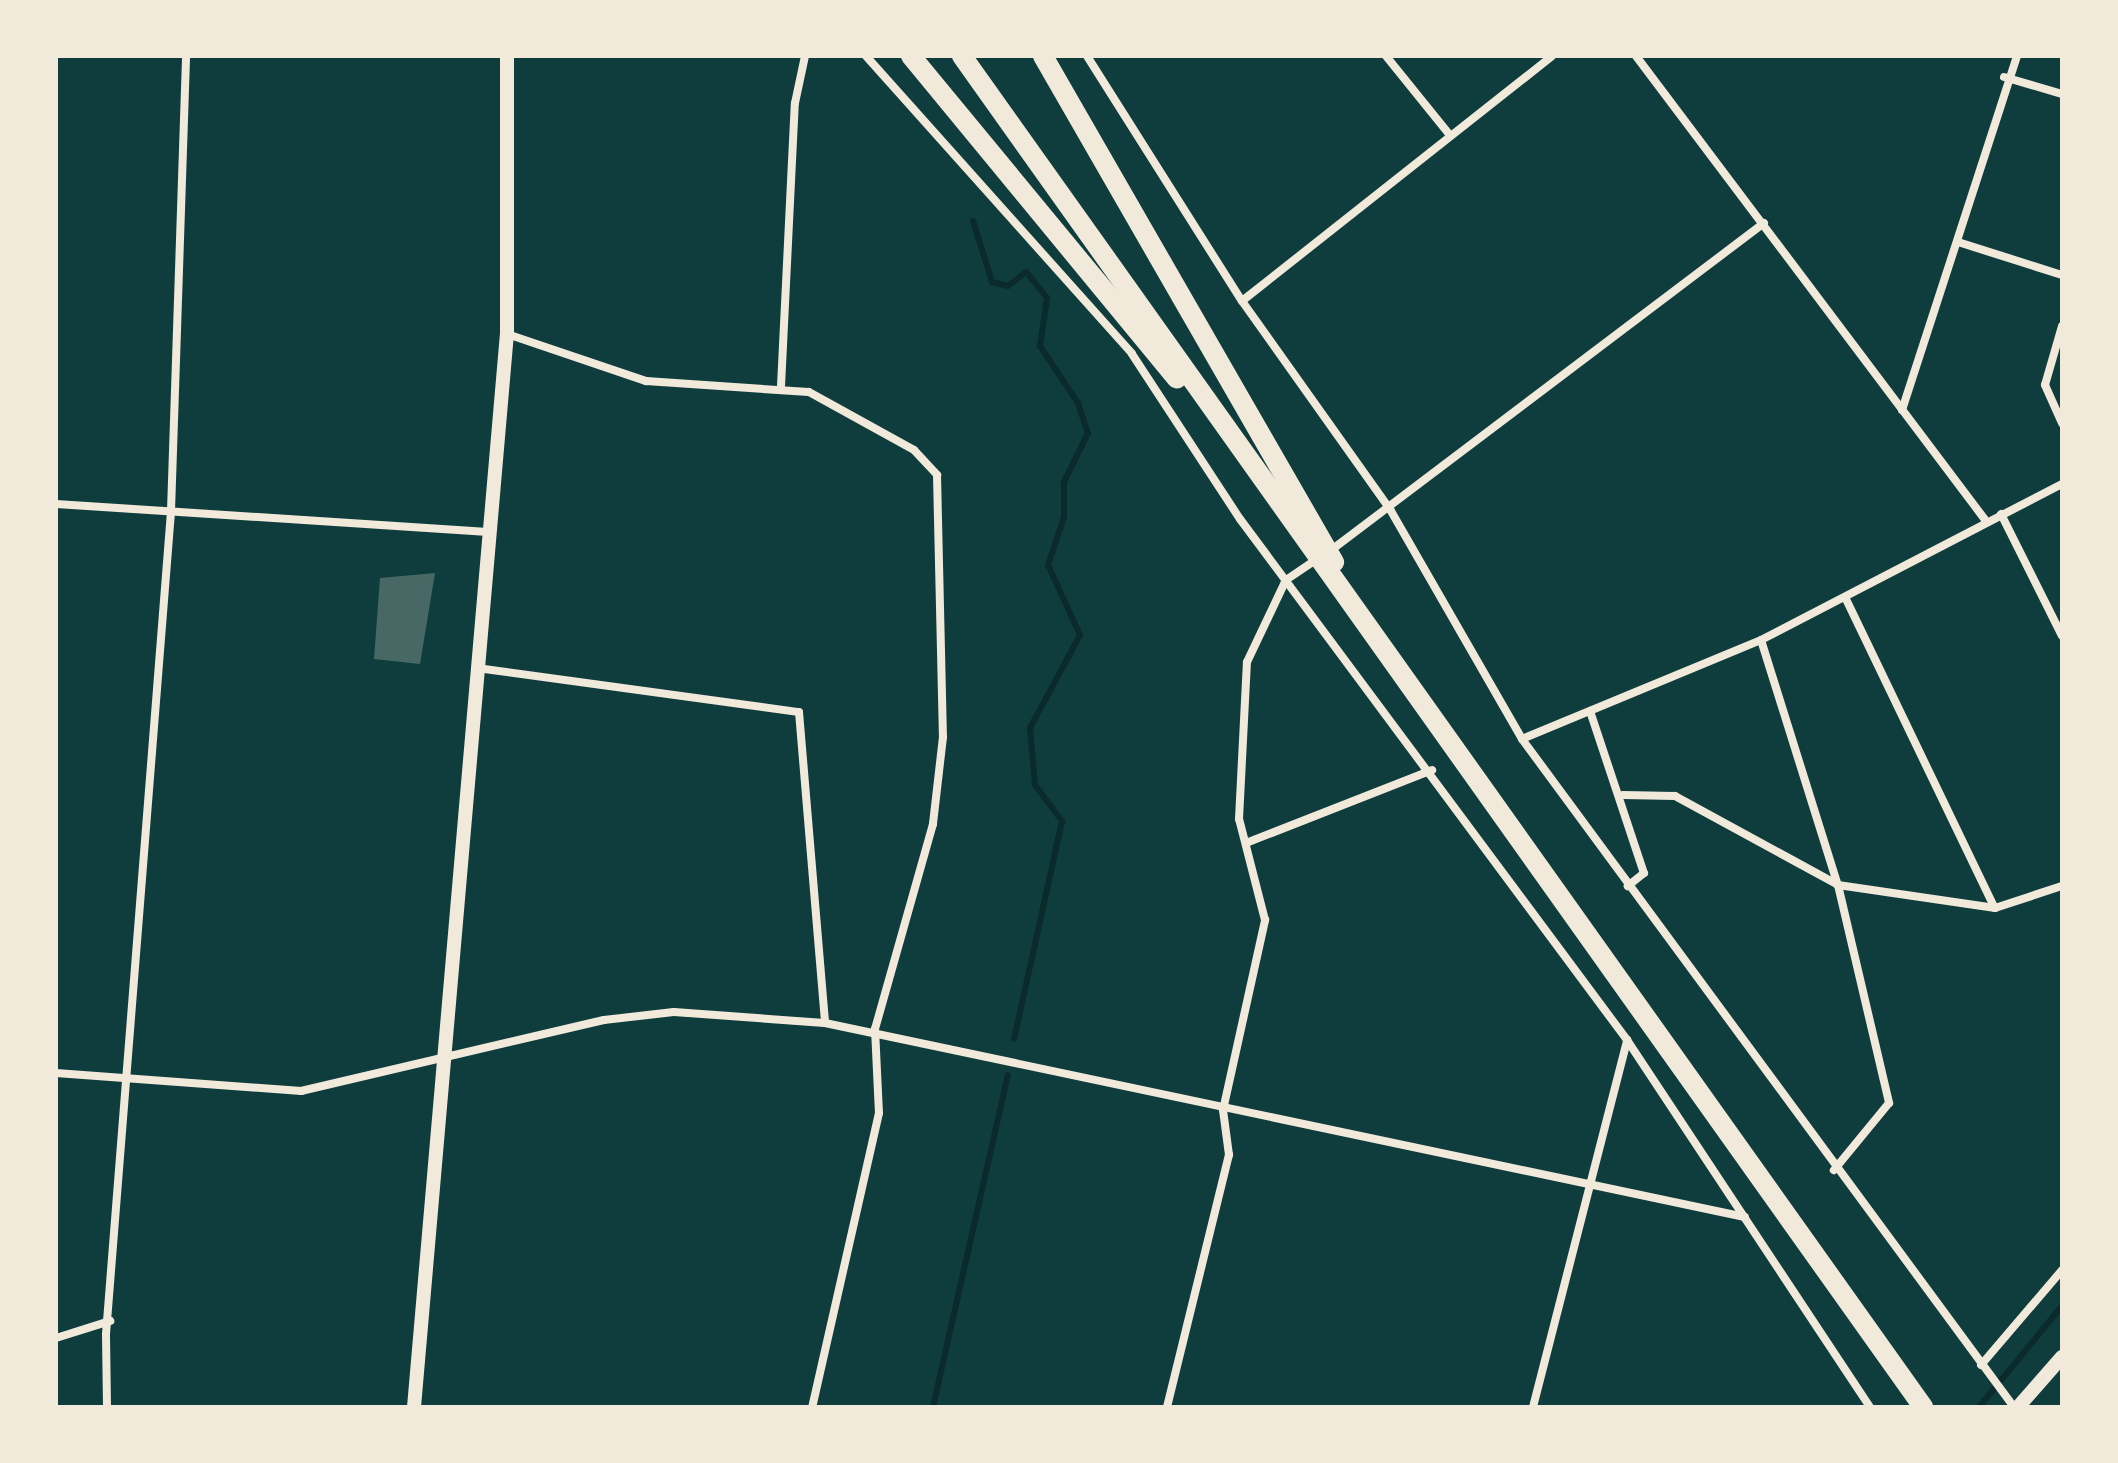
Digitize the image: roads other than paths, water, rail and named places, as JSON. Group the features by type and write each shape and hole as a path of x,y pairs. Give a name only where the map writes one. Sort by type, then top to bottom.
{"highway":[{"path":"911,56 1267,485"},
{"path":"962,56 1923,1407"},
{"path":"1043,56 1176,295 1314,519 1355,607"}],"street":[{"path":"107,1407 171,511 186,56"},
{"path":"414,1407 448,1059 488,532 507,334 507,56"},
{"path":"781,386 795,103 805,56"},
{"path":"866,56 1132,354 1286,580 1432,770 1627,1040 1870,1407"},
{"path":"1087,56 1242,301 1391,511 1522,739 1834,1170 2013,1405 2062,1357"},
{"path":"1386,56 1449,134"},
{"path":"1242,301 1449,134 1552,56"},
{"path":"1636,56 1986,521"},
{"path":"1902,410 1958,242 2004,77 2017,56"},
{"path":"2004,77 2062,94"},
{"path":"1167,1407 1229,1155 1223,1110 1265,920 1239,819 1247,662 1286,580 1391,511 1764,223"},
{"path":"1958,242 2062,275"},
{"path":"2062,326 2045,385 2062,423"},
{"path":"507,334 646,381 781,386 809,392 923,456 941,499 943,737 937,795 875,1029 879,1113 812,1407"},
{"path":"1522,739 1761,640 2062,484"},
{"path":"56,504 488,532"},
{"path":"2001,514 2062,636"},
{"path":"1845,597 1995,908"},
{"path":"1761,640 1838,885 1889,1103 1834,1170"},
{"path":"477,668 799,712 825,1023"},
{"path":"1590,711 1623,795 1644,873 1628,886"},
{"path":"1246,843 1432,770"},
{"path":"1623,795 1675,796 1838,885 1995,908 2062,886"},
{"path":"56,1073 301,1091 448,1059 485,1044 674,1012 825,1023 875,1029 1223,1110 1588,1189 1745,1217"},
{"path":"1533,1407 1627,1040"},
{"path":"1981,1365 2062,1270"},
{"path":"56,1338 111,1320"}],"waterway":[{"path":"973,221 992,282 1008,286 1026,272 1047,298 1040,346 1078,403 1088,433 1064,482 1064,517 1048,565 1080,635 1030,728 1035,785 1062,821 1014,1039"},
{"path":"933,1407 1008,1075"},
{"path":"1979,1407 2062,1306"}]}
